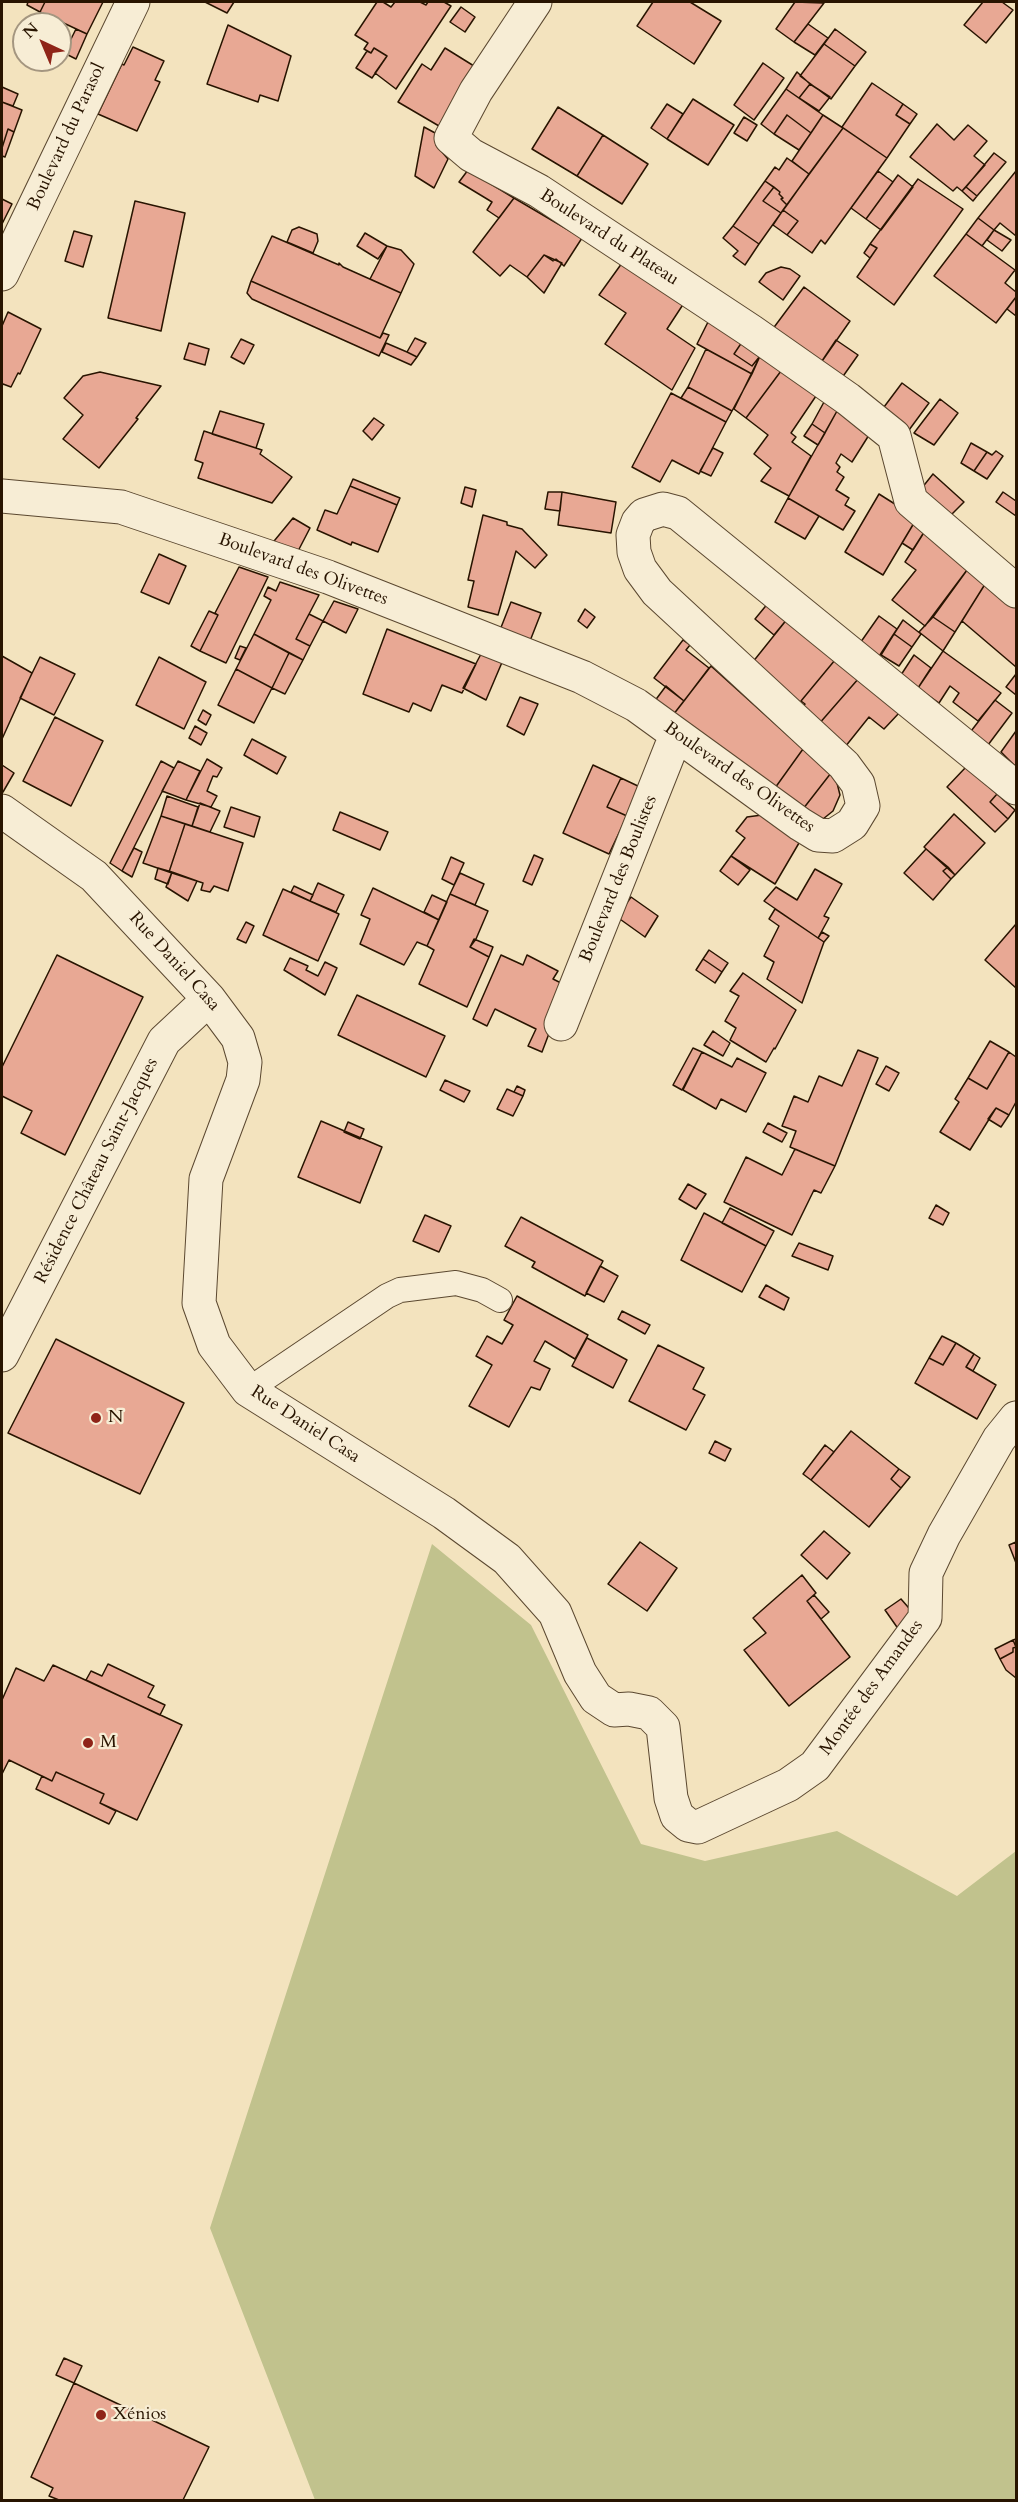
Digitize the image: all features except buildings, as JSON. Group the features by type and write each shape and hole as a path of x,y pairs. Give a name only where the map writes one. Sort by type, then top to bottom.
{"street":[{"name":"Boulevard du Parasol","path":"2,274 133,2"},
{"name":"Boulevard du Plateau","path":"536,2 476,91 451,138 471,156 539,191 751,331 848,399 894,436 911,501 1017,591"},
{"name":"Boulevard des Olivettes","path":"2,496 121,507 328,577 582,677 636,705 818,835 833,836 852,824 863,806 858,784 844,765 657,592 640,569 634,552 633,535 638,522 644,515 663,509 678,513 1017,788"},
{"name":"Boulevard des Boulistes","path":"561,1024 676,735"},
{"name":"Rue Daniel Casa","path":"2,811 94,876 209,999 238,1038 245,1062 243,1080 206,1179 199,1303 214,1345 248,1390 444,1513 507,1559 555,1613 580,1673 596,1698 614,1710 649,1713 663,1727 671,1798 676,1816 688,1826 698,1827 778,1790 815,1766"},
{"name":"Résidence Château Saint-Jacques","path":"2,1355 164,1041 209,999"},
{"name":"Montée des Amandes","path":"815,1766 925,1618 926,1573 944,1535 999,1439 1017,1419"}],"lane":[{"path":"248,1390 387,1296 400,1290 456,1283 482,1290 500,1300"}],"green space":[{"path":"432,1544 531,1625 641,1844 705,1861 837,1831 957,1896 1016,1851 1016,2500 315,2500 210,2228"}],"place":[{"name":"N","path":"96,1418"},
{"name":"M","path":"88,1743"},
{"name":"Xénios","path":"101,2415"}]}
